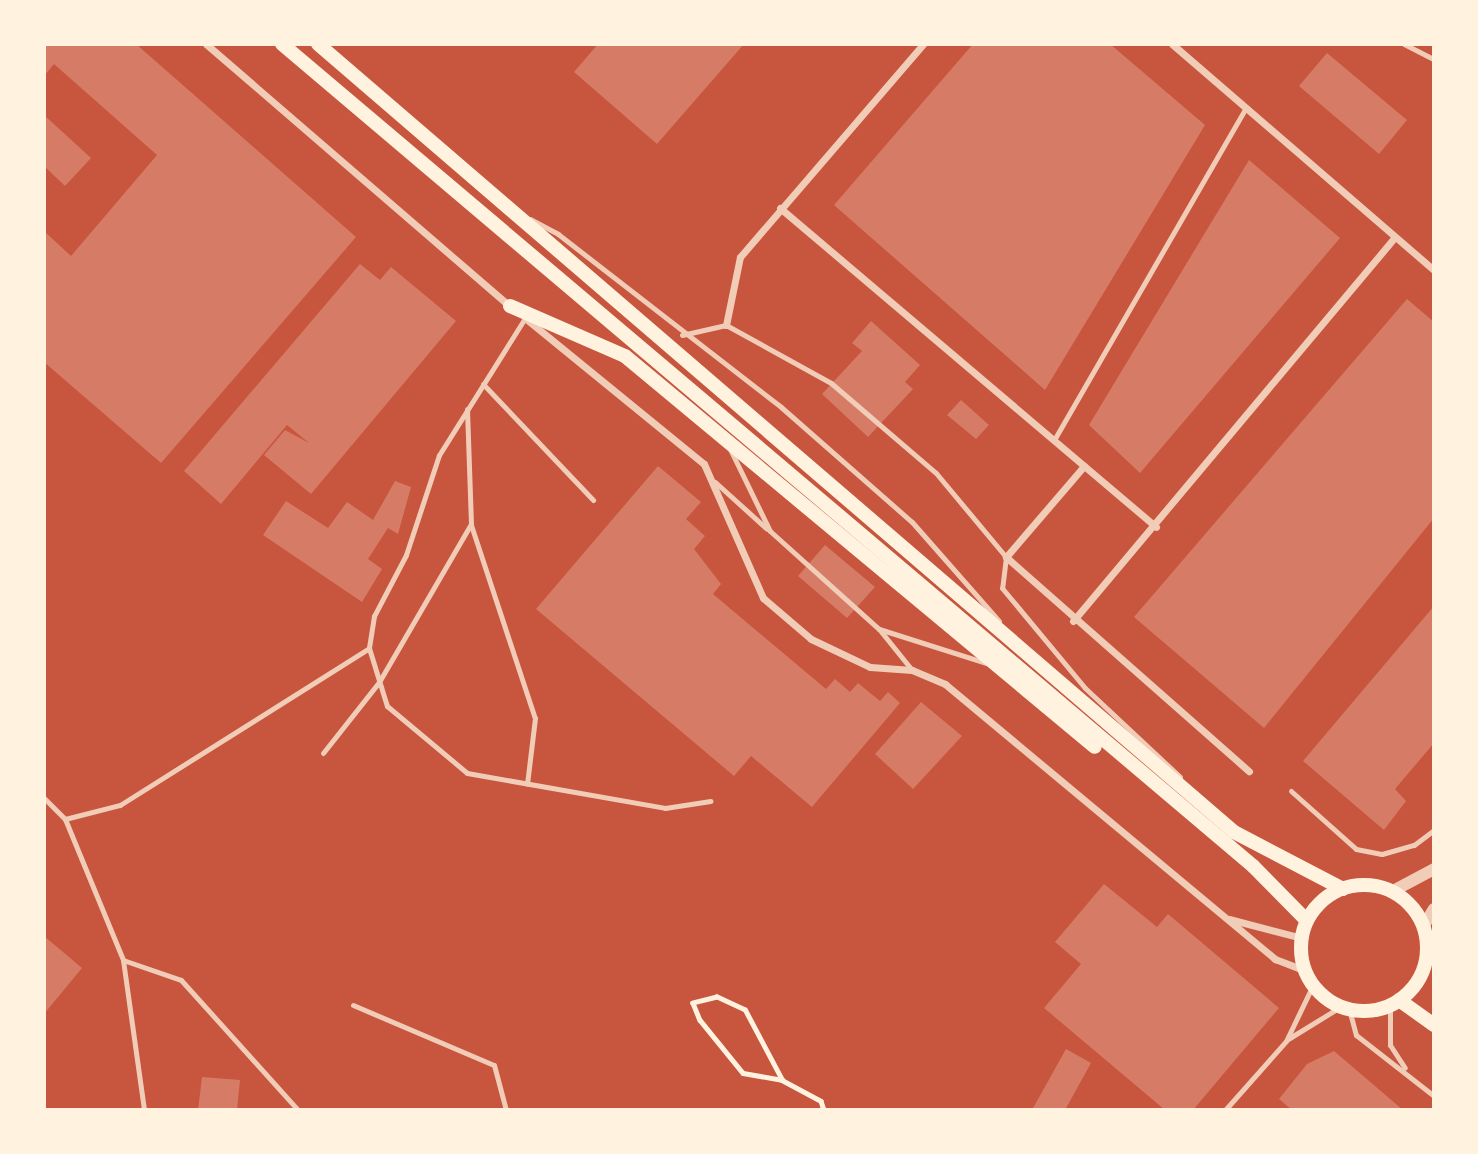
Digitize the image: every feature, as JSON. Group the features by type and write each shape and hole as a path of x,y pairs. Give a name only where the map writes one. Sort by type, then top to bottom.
{"main road":[{"path":"282,44 1131,765 1307,920"},
{"path":"318,44 1014,639 1234,832 1343,889 1391,892 1423,927 1430,962 1413,988 1394,1003 1345,1008 1312,985 1304,970 1301,938 1307,920 1343,889"},
{"path":"510,306 625,356 1096,748 1131,765"},
{"path":"1394,1003 1434,1025"}],"street":[{"path":"206,44 510,306 704,464 715,482 763,598 811,639 870,667 912,670 973,703 1224,918 1275,959 1304,970"},
{"path":"726,325 740,257 923,44"},
{"path":"1172,44 1434,270"},
{"path":"780,208 1156,527"},
{"path":"1073,621 1156,527 1395,237"},
{"path":"1084,466 1006,556 1073,621 1249,771"},
{"path":"1391,892 1434,869"},
{"path":"1423,927 1434,908"},
{"path":"1224,918 1301,938"}],"lane":[{"path":"1404,44 1434,59"},
{"path":"1054,440 1246,107"},
{"path":"510,209 558,234 682,335 781,407 912,522 1014,639"},
{"path":"525,318 439,455 406,555 374,616 369,648 387,706 467,773 665,808 710,801"},
{"path":"682,335 726,325 831,383 936,473 1006,556 1002,588 1010,598 1085,688 1234,832"},
{"path":"483,384 593,499"},
{"path":"699,398 726,440 770,531"},
{"path":"467,410 471,524 535,718 527,784"},
{"path":"715,482 879,629 912,670"},
{"path":"323,752 380,682 471,524"},
{"path":"879,629 999,667"},
{"path":"65,819 120,805 369,648"},
{"path":"1291,791 1356,849 1382,854 1414,845 1434,830"},
{"path":"44,798 65,819 123,960 145,1110"},
{"path":"123,960 181,980 298,1110"},
{"path":"1225,1110 1286,1041 1312,985"},
{"path":"1394,1003 1390,1045 1409,1073"},
{"path":"353,1005 494,1065 506,1110"},
{"path":"1286,1041 1345,1008 1356,1035 1409,1073 1434,1096"}],"path":[{"path":"782,1080 745,1010 717,996 693,1003 699,1020 743,1073 782,1080 821,1101 824,1110"}],"building":[{"path":"44,44 136,44 356,237 161,463 44,362 44,231 71,256 157,155 54,64 44,76"},
{"path":"598,44 744,44 657,144 574,72"},
{"path":"973,44 1110,44 1205,125 1045,390 834,205"},
{"path":"1327,53 1407,120 1379,154 1299,86"},
{"path":"44,115 91,158 65,186 44,166"},
{"path":"1249,160 1340,238 1140,473 1089,425"},
{"path":"360,264 380,280 391,267 456,321 311,494 264,455 285,430 309,443 287,425 221,504 184,471"},
{"path":"1407,299 1434,322 1434,518 1264,728 1134,617"},
{"path":"871,321 920,365 905,382 913,389 868,437 822,394 862,351 852,343"},
{"path":"961,400 989,425 976,439 947,415"},
{"path":"658,466 701,502 686,519 705,536 694,549 721,584 713,594 826,689 835,679 850,692 858,683 880,701 888,692 900,703 812,807 751,756 734,776 536,609"},
{"path":"395,481 411,487 398,534 388,528 368,559 382,569 362,602 263,535 286,501 328,528 347,502 373,520"},
{"path":"825,545 875,587 847,618 798,576"},
{"path":"1434,606 1434,743 1395,789 1406,801 1384,830 1303,761"},
{"path":"921,702 962,736 913,789 875,754"},
{"path":"1104,884 1157,927 1168,914 1279,1008 1193,1110 1165,1110 1044,1008 1081,964 1055,942"},
{"path":"44,936 82,968 44,1014"},
{"path":"1066,1049 1091,1063 1065,1110 1032,1110"},
{"path":"1334,1051 1403,1110 1292,1110 1279,1099 1307,1064"},
{"path":"202,1077 240,1080 237,1110 198,1110"}]}
